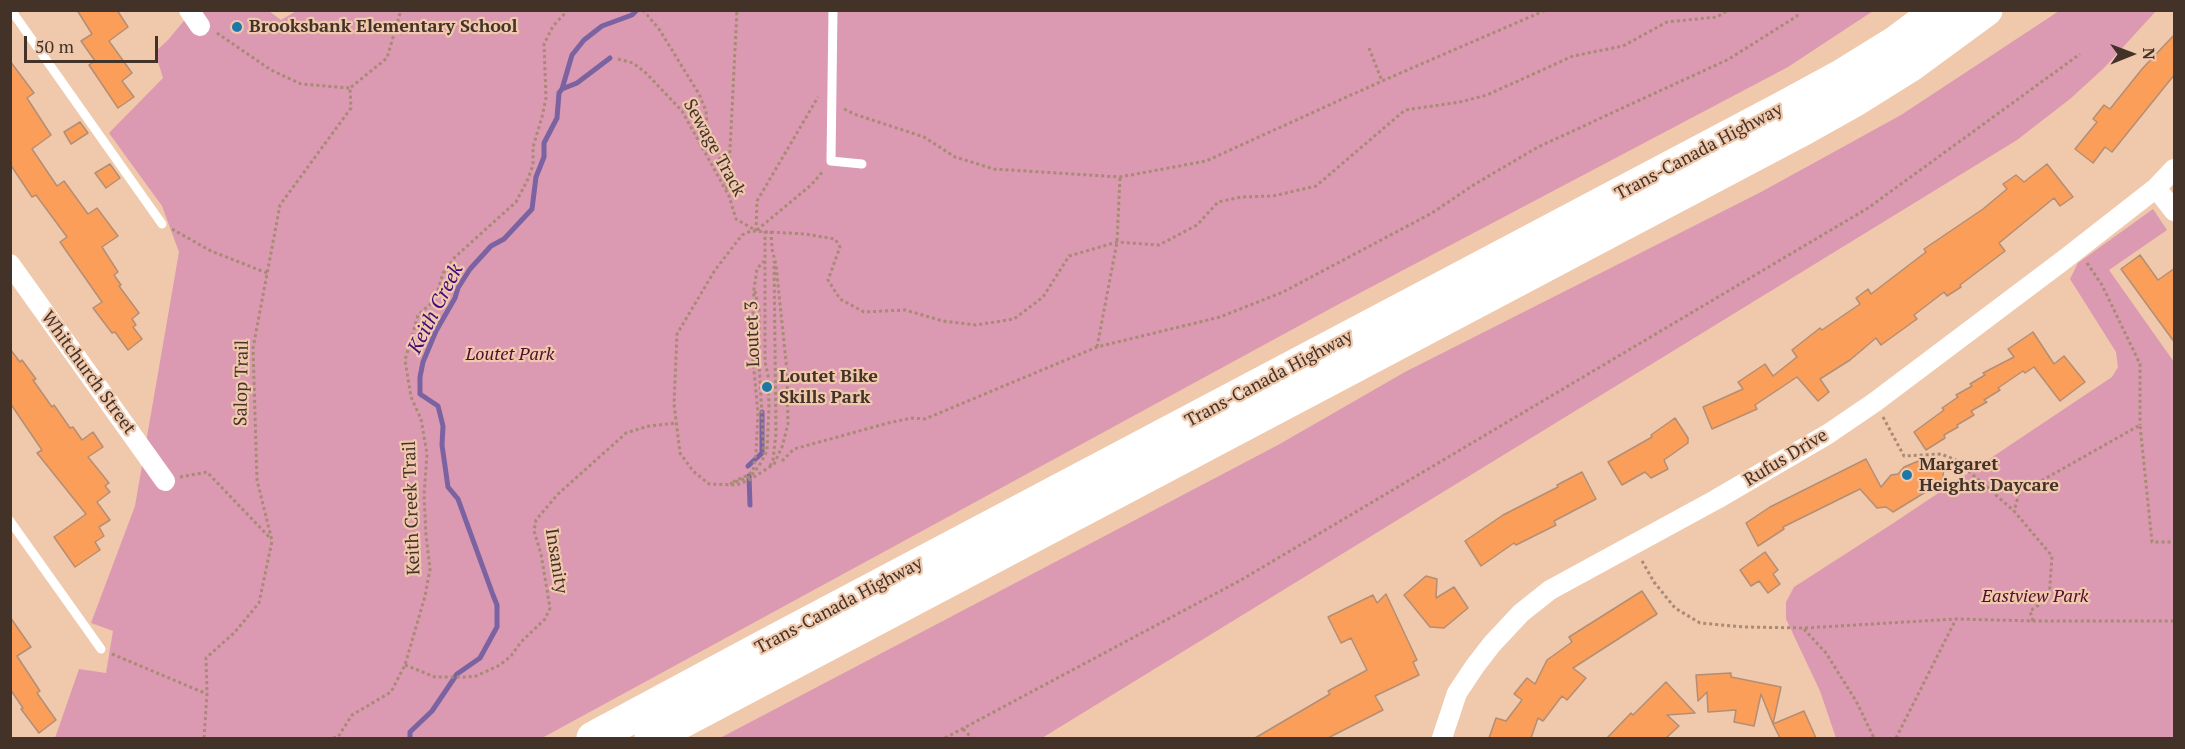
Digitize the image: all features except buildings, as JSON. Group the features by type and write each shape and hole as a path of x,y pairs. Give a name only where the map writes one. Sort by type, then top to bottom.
{"highway":[{"name":"Trans-Canada Highway","path":"593,738 1782,108 1868,59 1940,10"},
{"name":"Trans-Canada Highway","path":"651,738 1796,133 1911,65 1986,10"}],"street":[{"name":"Rufus Drive","path":"1442,738 1457,693 1492,644 1521,613 1551,590 1828,434 1875,402 2078,250 2156,188 2175,169"},
{"path":"2156,188 2175,211"},
{"name":"Whitchurch Street","path":"10,264 165,481"}],"lane":[{"path":"11,10 162,224"},
{"path":"833,10 831,161 862,164"},
{"path":"10,520 101,649"}],"path":[{"path":"194,18 271,70 301,84 350,88 387,58 401,10"},
{"name":"Keith Creek Trail","path":"333,738 338,737 352,715 390,692 405,665 425,596 430,569 424,506 427,454 421,419 411,397 405,360 418,315 435,300 443,273 455,257 516,202 527,181 533,165 533,147 546,98 544,44 553,26 567,10"},
{"path":"643,10 659,29 699,94 706,111 707,126 721,161 728,194"},
{"path":"728,194 737,10"},
{"path":"756,231 757,201 820,93 832,92 842,108 856,116 924,137 955,157 994,169 1120,177 1206,161 1546,10"},
{"path":"772,249 776,265 787,371 788,424 782,447 774,464 745,482 732,486 709,484 693,471 680,453 674,404 677,334 715,270 742,235 751,231 771,231 835,239 840,247 828,280 840,300 864,312 905,310 943,321 976,325 1014,319 1043,297 1069,256 1117,242 1158,245 1197,225 1218,202 1241,196 1273,196 1316,186 1405,110 1460,102 1487,95 1573,56 1623,46 1667,22 1717,17 1728,10"},
{"path":"782,461 794,450 888,423 912,418 925,419 1097,347 1220,317 1283,292 1432,213 1475,184 1538,147 1729,59 1797,16 1797,10"},
{"path":"1369,48 1382,81"},
{"path":"945,738 1240,580 1868,208 2080,54"},
{"name":"Sewage Track","path":"618,59 633,63 646,73 682,111 728,194 736,219 756,231"},
{"name":"Salop Trail","path":"204,738 207,694 206,658 234,633 259,603 272,541 257,480 253,348 280,205 351,108 350,88"},
{"path":"756,231 811,185 831,161"},
{"path":"1097,347 1117,242 1120,177"},
{"path":"162,224 211,251 267,273"},
{"name":"Loutet 3","path":"764,457 768,443 769,407 768,375 765,362 765,231"},
{"path":"769,468 773,460 776,433 775,274 771,231"},
{"path":"2078,250 2103,285 2140,364 2140,425 2152,542 2175,542"},
{"path":"725,486 753,471 758,413 752,349 754,286 757,269 765,260"},
{"path":"725,486 751,476 764,457 759,310 754,286"},
{"path":"1875,402 1904,456 1941,453 1956,460 2014,511 2052,556 2049,598 2031,611 2033,621"},
{"name":"Insanity","path":"405,665 435,677 466,678 500,665 511,656 521,642 545,619 550,608 541,554 534,531 536,520 558,494 626,434 649,426 677,423"},
{"path":"2014,511 2020,490 2041,481 2140,425"},
{"path":"165,481 207,472 272,541"},
{"path":"1633,544 1653,582 1675,608 1701,623 1744,627 1803,627 1956,619 2175,621"},
{"path":"1896,738 1956,619"},
{"path":"1803,627 1826,653 1856,701 1874,738"},
{"path":"101,649 207,694"},
{"path":"963,729 972,738"}],"green space":[{"name":"Loutet Park","path":"298,10 1873,11 1788,67 1339,304 542,738 55,738 79,669 106,673 113,631 91,623 135,506 179,252 162,206 109,133 163,78 155,52 192,11 269,11 281,20"},
{"path":"2059,11 2156,11 2104,68 2070,99 2017,140 1042,738 720,738 1278,445 1405,372 1761,192 1901,115"},
{"name":"Eastview Park","path":"2153,209 2167,230 2109,270 2174,362 2174,738 1836,738 1820,691 1786,619 1786,602 1794,587 2112,377 2118,367 2116,352 2070,279 2078,263"}],"waterway":[{"name":"Keith Creek","path":"410,738 410,732 432,711 457,674 480,658 497,627 497,605 458,499 448,487 442,445 443,426 438,406 420,394 423,362 436,331 470,269 491,246 504,239 532,209 536,177 544,157 544,143 557,118 559,93 572,55 584,40 602,26 632,15 636,11"},
{"path":"562,89 577,83 610,58"},
{"path":"748,466 762,453 762,412"},
{"path":"749,476 750,505"}],"place":[{"name":"Brooksbank Elementary School","path":"237,27"},
{"name":"Loutet Bike Skills Park","path":"767,387"},
{"name":"Margaret Heights Daycare","path":"1907,475"}]}
